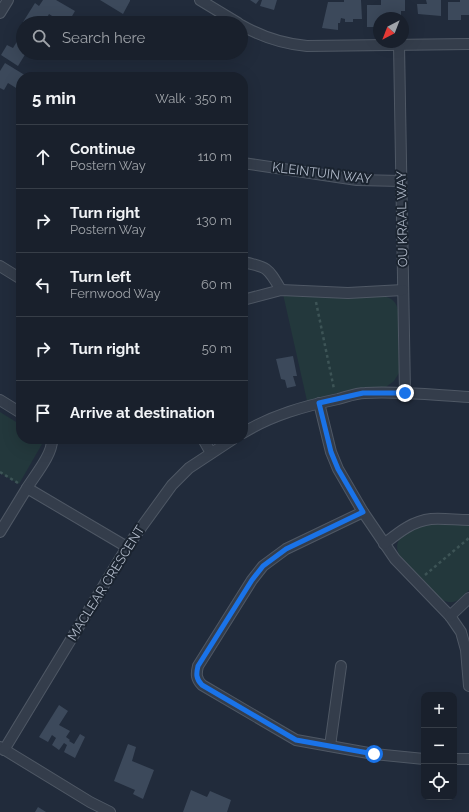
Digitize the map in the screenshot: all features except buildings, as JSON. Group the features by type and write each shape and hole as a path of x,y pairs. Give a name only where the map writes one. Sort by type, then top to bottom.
{"street":[{"path":"0,13 8,0"},
{"path":"200,0 226,16"},
{"path":"248,28 264,37 292,45 373,45"},
{"path":"409,45 469,44"},
{"name":"OU KRAAL WAY","path":"399,48 405,393"},
{"name":"KLEINTUIN WAY","path":"248,164 357,180 401,180"},
{"path":"248,263 266,268 271,272 281,290"},
{"path":"0,266 16,276"},
{"path":"248,299 281,290 348,293 403,290"},
{"path":"248,430 283,413 363,393 405,393 469,397"},
{"path":"0,400 16,410"},
{"path":"319,403 331,452 338,469 363,512 384,544 396,559 450,616 461,632 468,665 469,686"},
{"path":"0,532 49,452 52,444"},
{"path":"206,444 211,453"},
{"name":"MACLEAR CRESCENT","path":"2,748 126,547 178,478 189,468 225,444"},
{"path":"27,488 126,547"},
{"path":"363,512 286,549 263,566 252,580 231,613 198,666 196,673 198,680 202,685 296,740 374,754 421,759"},
{"path":"384,544 402,529 431,519 469,520"},
{"path":"450,616 469,598"},
{"path":"330,746 341,666"},
{"path":"2,748 90,802 110,812"},
{"path":"457,759 469,760"}],"path":[{"path":"314,291 337,399"},
{"path":"0,472 27,488"},
{"path":"418,582 469,538"}],"green space":[{"path":"283,294 382,296 393,300 398,311 399,368 399,373 394,381 386,387 353,389 307,401"},
{"path":"0,412 16,422 16,444 42,444 19,484 0,473"},
{"path":"433,524 469,525 469,590 460,599 453,602 441,599 400,556 397,549 401,537 406,533 419,527"}],"route":[{"path":"374,754 296,740 202,685 198,680 196,673 198,666 231,613 257,572 263,566 286,549 363,512 338,469 331,452 319,403 363,393 405,393"}]}
